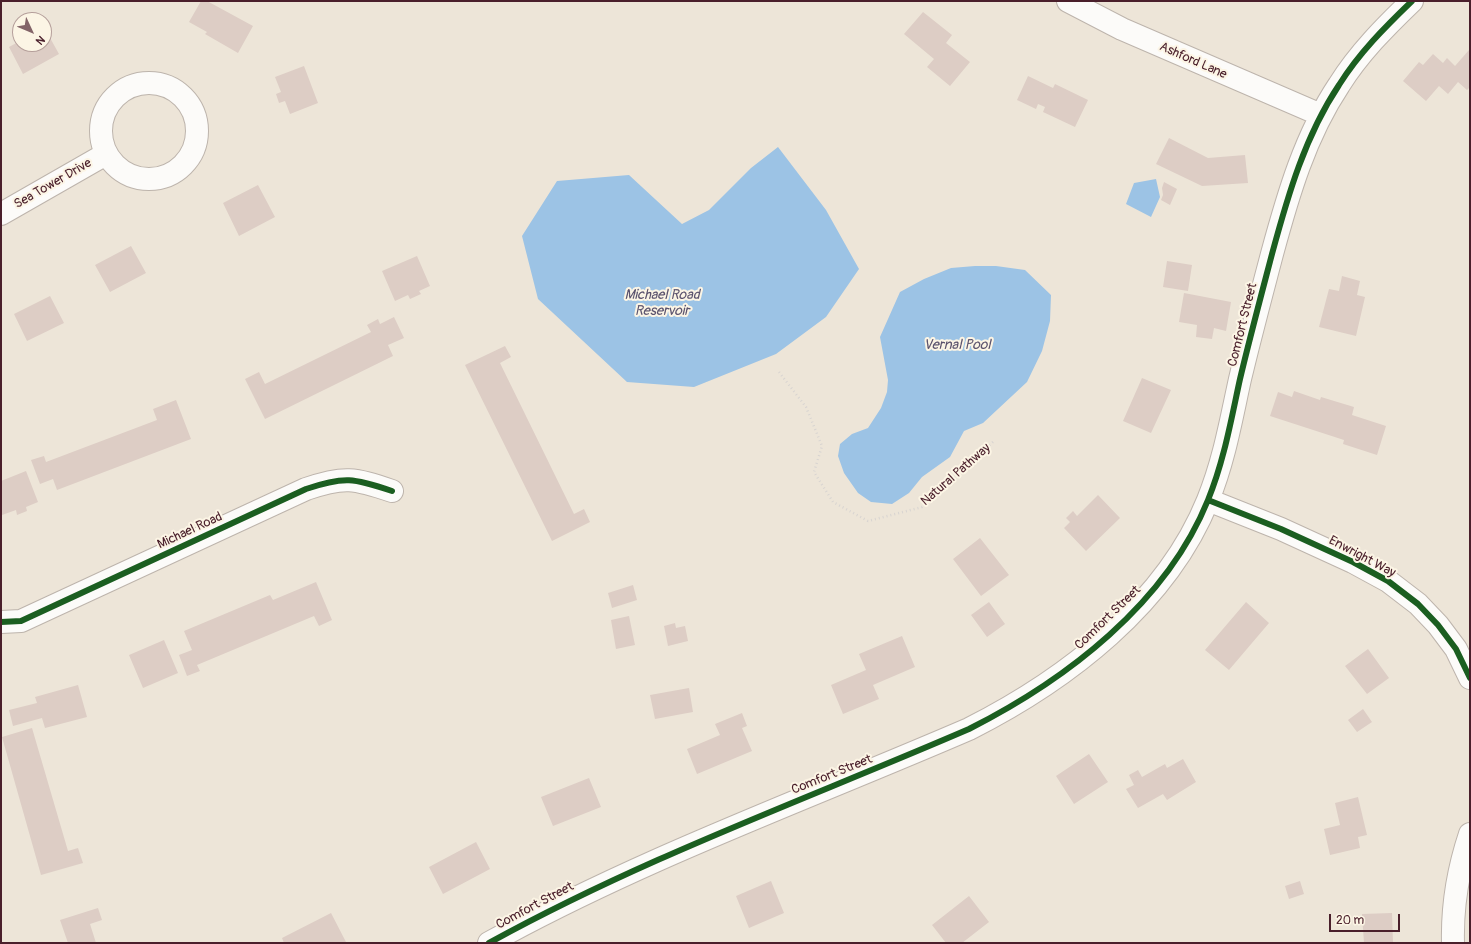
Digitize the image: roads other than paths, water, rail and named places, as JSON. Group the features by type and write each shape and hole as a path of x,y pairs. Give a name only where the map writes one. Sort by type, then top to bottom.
{"street":[{"name":"Ashford Lane","path":"1068,1 1122,30 1321,115"},
{"name":"Comfort Street","path":"489,943 564,902 639,867 969,729 1006,710 1039,690 1071,668 1101,643 1147,596 1183,548 1208,500 1221,461 1258,308 1282,219 1302,159 1321,115 1339,84 1360,55 1384,28 1412,1"},
{"name":"Sea Tower Drive","path":"144,83 163,85 179,94 192,108 197,126 195,145 186,162 172,174 154,180 134,178 118,169 106,154 100,136 102,117 111,101 126,88 144,83"},
{"name":"Sea Tower Drive","path":"1,214 106,154"},
{"name":"Michael Road","path":"1,622 21,621 306,489 348,479 361,480 392,491"},
{"name":"Enwright Way","path":"1208,500 1310,542 1388,581 1418,604 1438,625 1456,650 1470,678"},
{"path":"1453,943 1453,902 1462,860 1470,834"}],"water":[{"name":"Michael Road Reservoir","path":"778,147 826,210 859,269 826,317 776,354 694,387 627,382 538,299 522,236 557,181 629,175 682,224 709,210 751,168"},
{"path":"1156,179 1160,197 1151,217 1126,204 1134,183"},
{"name":"Vernal Pool","path":"996,266 1025,270 1051,295 1050,321 1042,351 1027,382 983,423 964,431 950,457 922,477 909,493 892,504 871,502 858,493 844,473 838,456 840,444 852,434 868,428 881,408 887,392 888,380 880,337 900,292 924,279 951,268"}]}
